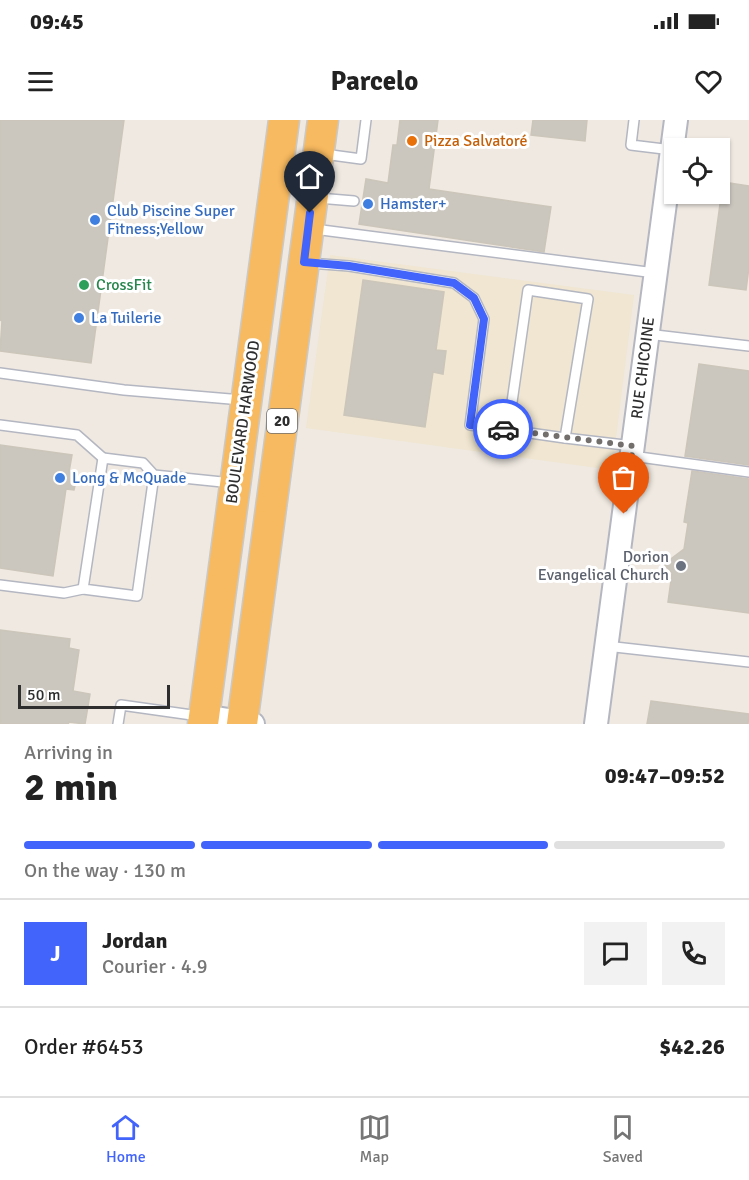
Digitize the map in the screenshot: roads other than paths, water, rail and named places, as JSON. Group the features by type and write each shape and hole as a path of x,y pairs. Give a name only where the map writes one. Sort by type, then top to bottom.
{"highway":[{"name":"BOULEVARD HARWOOD","path":"204,720 284,120"},
{"name":"20","path":"246,724 323,120"}],"street":[{"name":"RUE CHICOINE","path":"674,138 676,120"},
{"name":"RUE CHICOINE","path":"596,724 665,204"},
{"path":"204,720 246,724"}],"lane":[{"path":"318,154 361,159 366,120"},
{"path":"634,120 631,145 664,149"},
{"path":"313,197 354,201"},
{"path":"308,228 655,273"},
{"path":"304,262 349,266 454,283 474,298 484,319 470,425 566,438 749,472"},
{"path":"508,430 528,290 588,299 566,438"},
{"path":"648,334 749,346"},
{"path":"0,373 124,390 246,401"},
{"path":"0,425 77,435 103,458 143,463 154,475 235,483"},
{"path":"83,589 103,458"},
{"path":"0,585 63,593 83,589 137,596 154,475"},
{"path":"606,646 749,662"},
{"path":"118,724 121,705 204,720"}],"place":[{"name":"Pizza Salvatoré","path":"412,141"},
{"name":"Hamster+","path":"368,204"},
{"name":"Club Piscine Super Fitness;Yellow","path":"95,220"},
{"name":"CrossFit","path":"84,285"},
{"name":"La Tuilerie","path":"79,318"},
{"name":"Long & McQuade","path":"60,478"},
{"name":"Dorion Evangelical Church","path":"681,566"}]}
